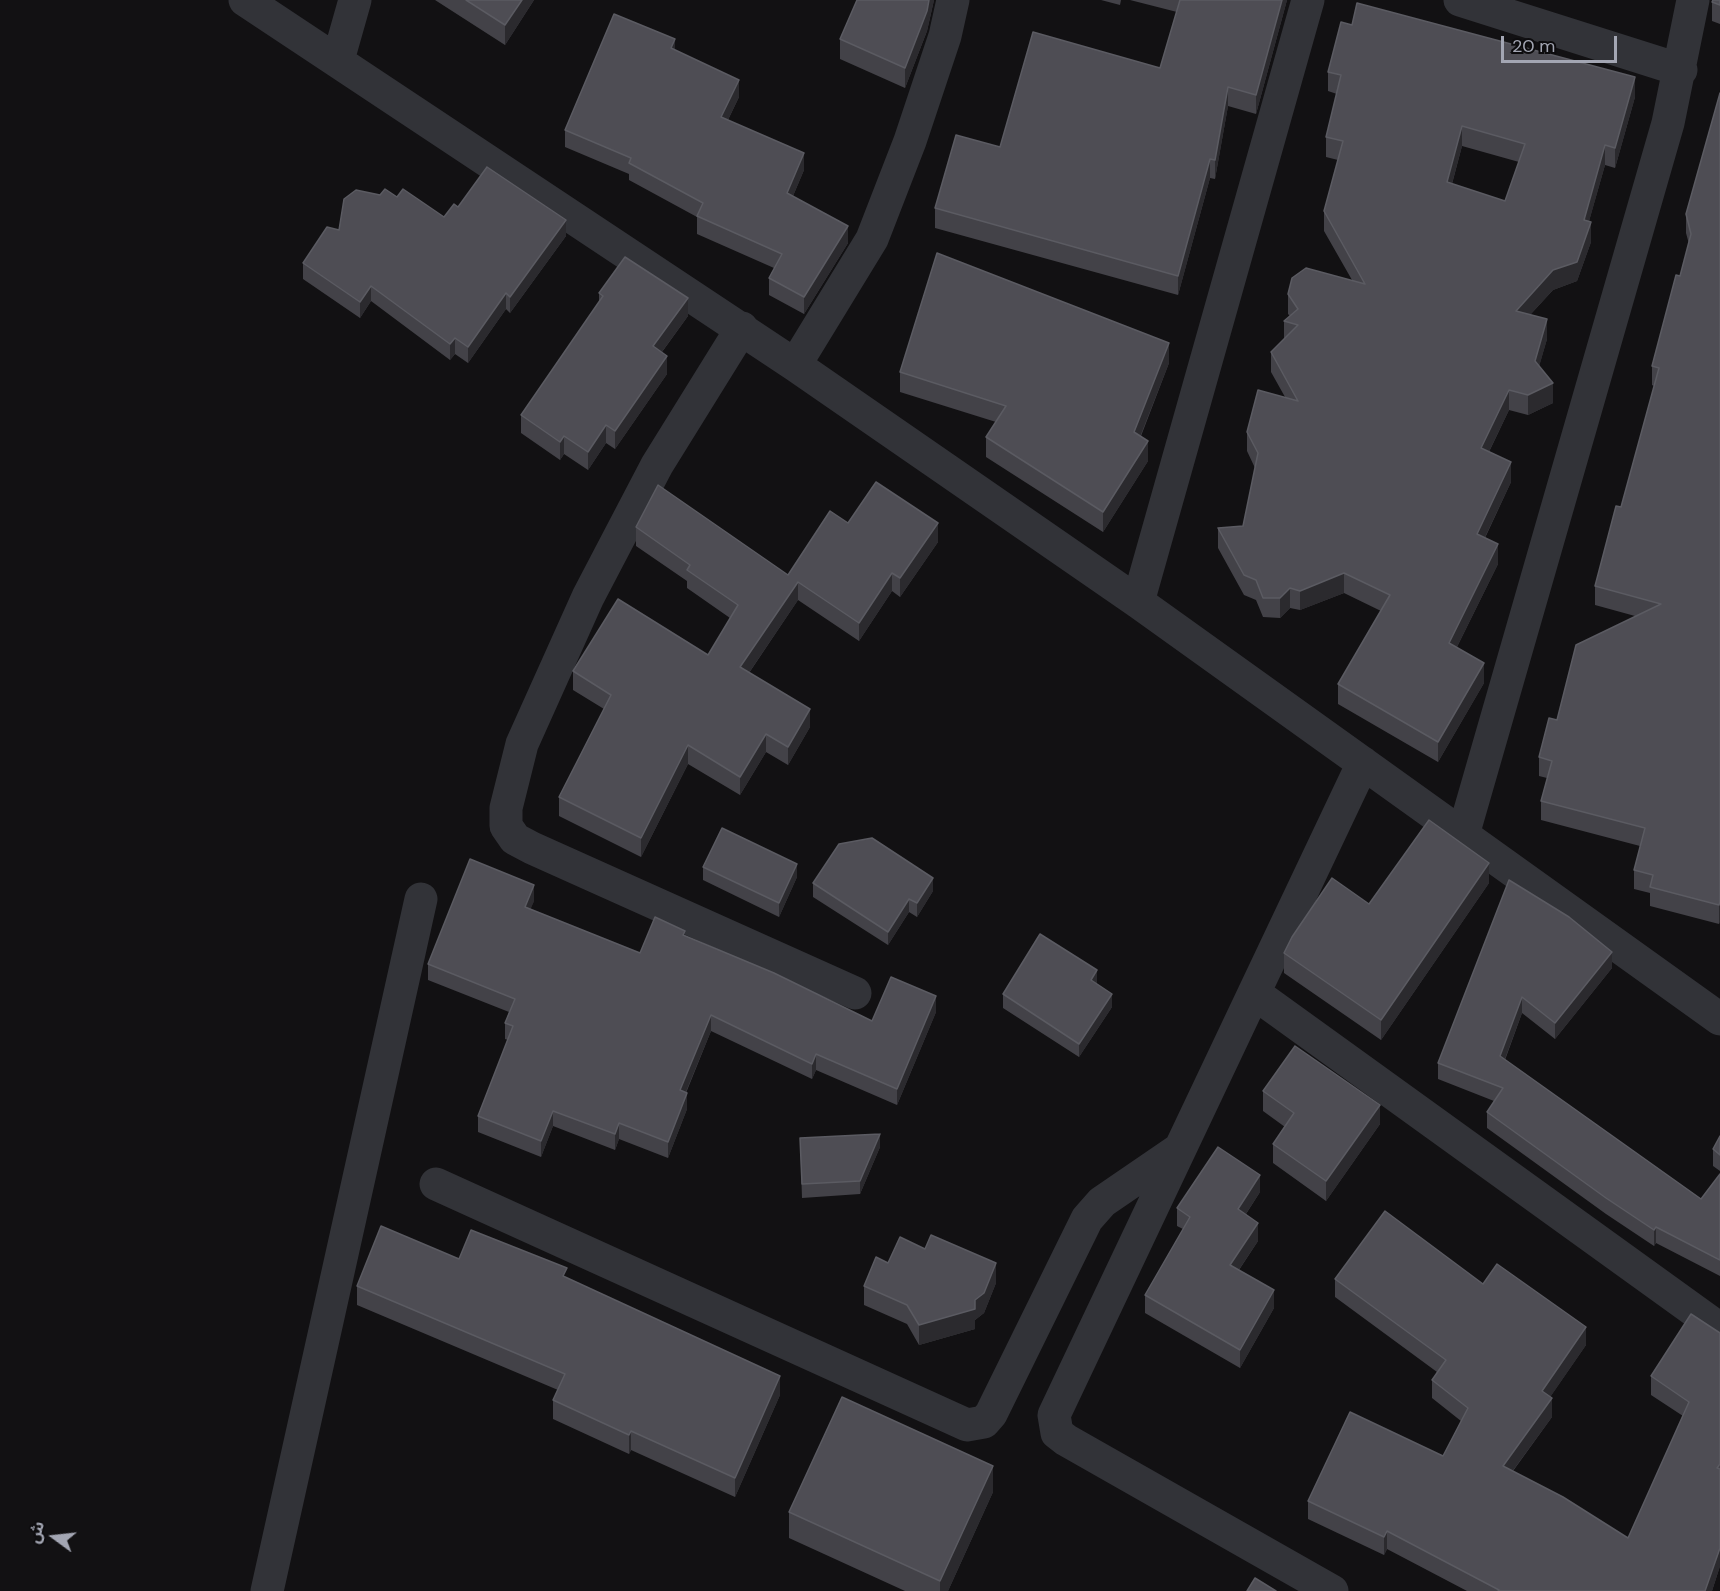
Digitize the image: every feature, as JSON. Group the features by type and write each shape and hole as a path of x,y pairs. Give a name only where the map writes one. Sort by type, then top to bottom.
{"street":[{"path":"245,0 742,328 1137,602 1720,1018"},
{"path":"338,60 355,0"},
{"path":"795,365 872,239 910,141 945,36 953,0"},
{"path":"1137,602 1308,0"},
{"path":"1460,0 1681,70"},
{"path":"1463,835 1681,70 1693,0"},
{"path":"742,328 657,465 588,597 522,744 506,808 506,826 515,839 532,848 855,993"},
{"path":"1332,1591 1066,1440 1054,1426 1054,1415 1362,763"},
{"path":"267,1591 421,899"},
{"path":"1254,993 1720,1329"},
{"path":"436,1184 967,1425 984,1422 991,1414 1087,1219 1101,1202 1180,1149"}],"building":[{"path":"466,0 522,0 505,25"},
{"path":"857,0 929,0 905,68 840,39"},
{"path":"1180,0 1282,0 1256,95 1228,87 1215,160 1210,159 1178,276 935,208 956,135 1000,147 1033,32 1160,68"},
{"path":"1720,0 1720,5 1712,2"},
{"path":"1357,3 1635,77 1615,148 1605,145 1584,220 1591,222 1577,262 1553,270 1516,311 1547,319 1535,361 1553,383 1528,395 1509,390 1481,448 1511,462 1477,534 1498,544 1449,643 1484,663 1438,742 1338,684 1390,595 1344,573 1300,591 1290,588 1280,598 1263,598 1256,580 1244,575 1218,528 1243,526 1258,453 1247,432 1258,390 1298,401 1271,352 1298,325 1284,321 1298,309 1288,294 1292,278 1306,268 1365,284 1324,211 1343,141 1326,137 1341,75 1328,72 1341,22 1352,25","holes":["1462,126 1525,144 1505,201 1447,182"]},
{"path":"614,14 675,39 671,48 739,80 721,117 804,153 787,193 848,226 804,297 769,278 782,254 697,216 703,203 629,163 631,158 565,130"},
{"path":"1720,93 1719,905 1650,887 1653,875 1634,870 1645,828 1541,801 1552,761 1539,757 1549,718 1557,720 1576,645 1661,604 1595,586 1616,506 1621,507 1659,368 1652,366 1676,275 1680,276 1691,234 1686,214"},
{"path":"487,167 566,220 510,297 506,293 468,347 455,338 450,344 371,286 360,302 303,263 327,227 339,230 344,199 356,190 380,195 385,189 397,197 403,189 444,217 454,204 458,207"},
{"path":"937,253 1169,343 1134,432 1148,441 1103,512 986,437 1006,406 900,372"},
{"path":"625,257 688,298 653,346 667,356 615,431 606,425 588,452 564,436 560,442 521,415 603,296 599,293"},
{"path":"876,482 938,523 900,578 892,573 859,623 798,582 740,667 810,709 788,747 766,734 740,777 688,745 641,838 559,797 611,695 573,671 618,599 708,655 738,605 687,570 690,565 636,527 658,485 788,575 830,511 848,523"},
{"path":"1429,820 1489,863 1381,1020 1284,953 1292,937 1332,878 1369,904"},
{"path":"722,828 797,864 779,903 703,867"},
{"path":"872,838 933,878 917,903 909,899 888,932 813,883 839,844"},
{"path":"470,859 534,885 525,907 640,953 655,917 685,931 683,935 774,973 872,1021 891,977 936,996 897,1089 816,1054 812,1064 711,1015 680,1090 687,1093 668,1142 619,1123 615,1134 553,1111 541,1141 478,1116 513,1026 505,1023 515,999 428,964"},
{"path":"1509,880 1569,917 1612,952 1555,1023 1522,997 1500,1056 1701,1199 1720,1174 1720,1260 1656,1227 1654,1230 1487,1112 1503,1088 1438,1063"},
{"path":"1040,934 1097,970 1091,980 1112,994 1079,1044 1003,994"},
{"path":"1295,1046 1380,1105 1326,1181 1273,1144 1294,1113 1263,1091"},
{"path":"880,1134 860,1181 802,1184 800,1138"},
{"path":"1720,1136 1720,1155 1713,1149"},
{"path":"1218,1147 1260,1175 1238,1209 1258,1223 1230,1265 1274,1290 1240,1350 1145,1295 1190,1217 1177,1208"},
{"path":"1385,1211 1483,1284 1497,1264 1586,1327 1542,1391 1552,1398 1503,1466 1563,1497 1628,1538 1689,1402 1651,1376 1691,1314 1720,1333 1720,1464 1717,1468 1720,1469 1720,1548 1705,1591 1498,1591 1387,1531 1384,1537 1308,1501 1350,1412 1443,1456 1468,1408 1432,1380 1446,1360 1335,1279"},
{"path":"381,1226 459,1259 471,1230 567,1268 563,1276 780,1376 735,1478 631,1431 629,1435 553,1400 565,1374 357,1286"},
{"path":"931,1235 996,1263 984,1293 975,1300 975,1309 919,1325 907,1305 864,1286 876,1257 888,1263 900,1237 925,1249"},
{"path":"842,1397 993,1466 940,1581 789,1512"},
{"path":"1255,1578 1276,1591 1247,1591"}]}
